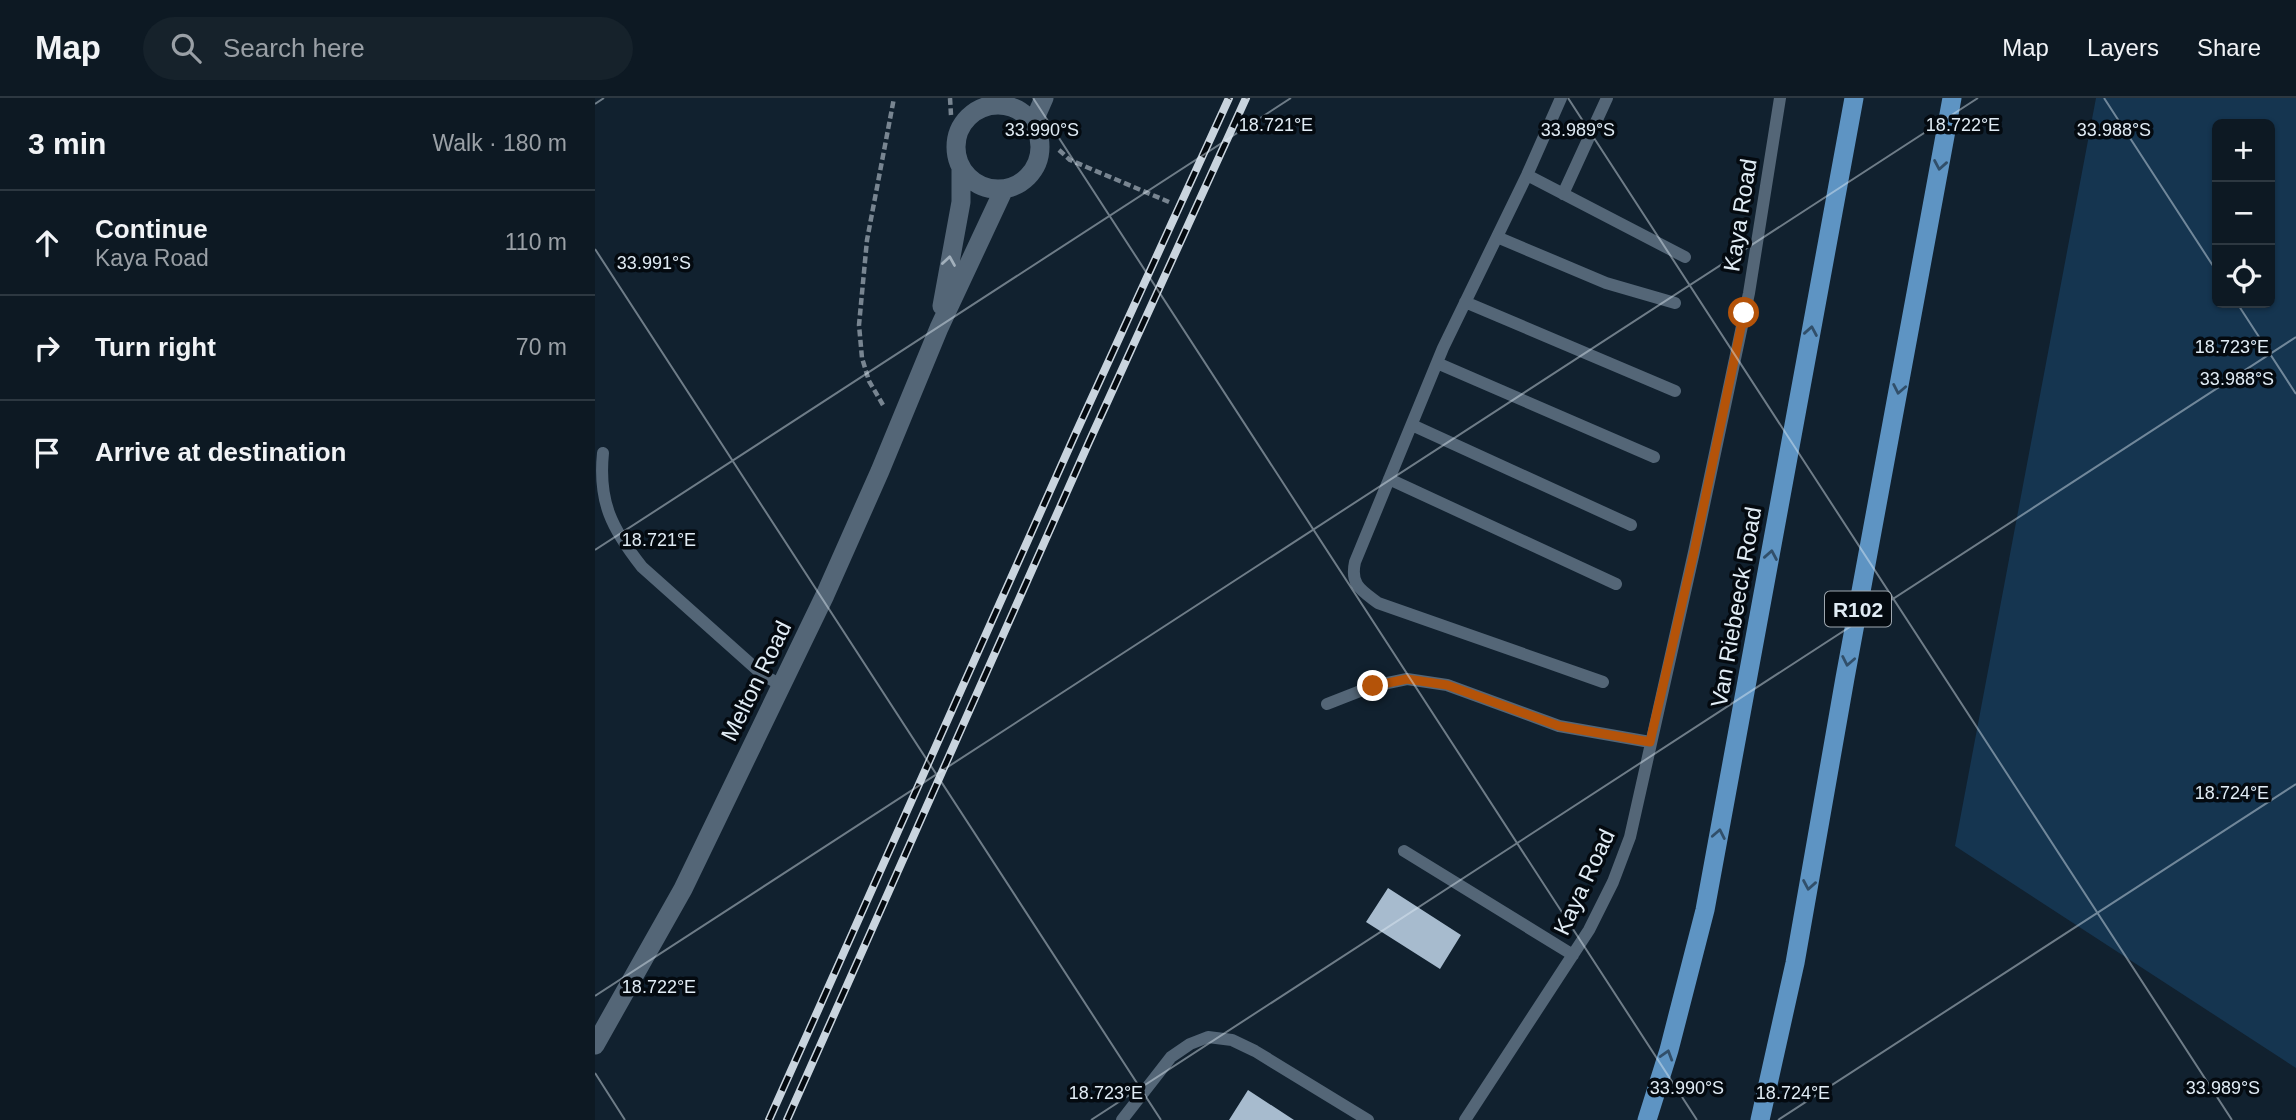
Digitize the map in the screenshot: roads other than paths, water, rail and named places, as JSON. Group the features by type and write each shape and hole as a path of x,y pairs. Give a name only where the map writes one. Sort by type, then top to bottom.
{"main road":[{"name":"Van Riebeeck Road","path":"1647,1120 1669,1050 1705,910 1854,98"},
{"name":"R102","path":"1761,1120 1795,963 1952,98"}],"street":[{"path":"1033,123 1044,98"},
{"path":"1001,101 1018,110 1033,123 1040,151 1036,166 1024,180 1004,189 992,189 979,186 969,178 961,168 955,151 962,125 967,118 982,108 1001,101"},
{"name":"Melton Road","path":"939,328 961,202 961,168"},
{"name":"Melton Road","path":"595,1045 683,889 781,685 880,471 939,328 1004,189"}],"lane":[{"path":"1561,98 1437,363 1352,574 1361,591 1378,603 1603,682"},
{"path":"1563,194 1608,98"},
{"name":"Kaya Road","path":"1465,1120 1573,955 1601,906 1630,837 1749,293 1780,98"},
{"path":"1527,175 1685,257"},
{"path":"1497,236 1606,283 1675,303"},
{"path":"1465,302 1675,391"},
{"path":"1437,363 1654,457"},
{"path":"1412,425 1630,525"},
{"path":"603,453 600,477 604,499 612,525 626,547 642,567 763,675 781,685"},
{"path":"1389,479 1616,584"},
{"path":"1327,704 1373,686 1407,679 1447,685 1559,726 1650,742"},
{"path":"1404,851 1573,955"},
{"path":"1122,1120 1171,1057 1190,1044 1208,1037 1232,1040 1255,1051 1368,1120"}],"railway":[{"path":"769,1120 1074,437 1229,98"},
{"path":"787,1120 1089,442 1246,98"}]}
